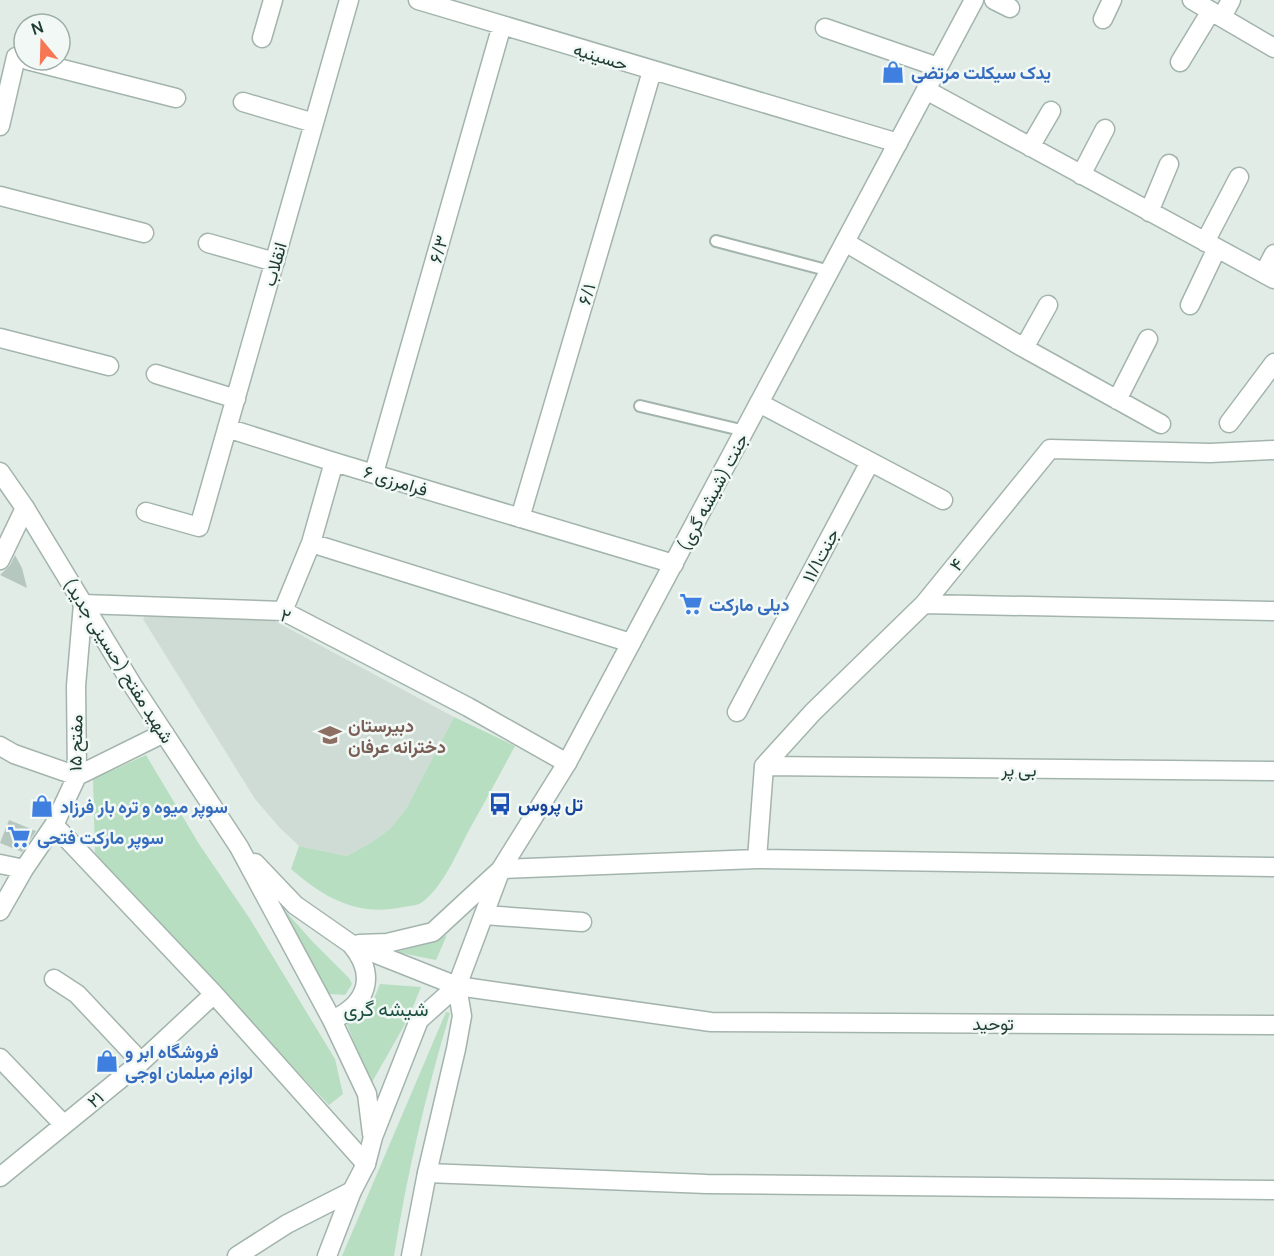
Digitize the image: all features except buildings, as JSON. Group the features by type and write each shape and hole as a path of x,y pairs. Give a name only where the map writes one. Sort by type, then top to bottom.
{"street":[{"path":"262,38 273,0"},
{"name":"انقلاب","path":"146,512 199,527 349,0"},
{"name":"حسینیه","path":"418,0 898,143"},
{"name":"جنت (شیشه گری)","path":"457,986 501,869 567,763 974,0"},
{"path":"1103,19 1112,0"},
{"path":"1192,0 1274,48"},
{"path":"1180,62 1217,14 1231,0"},
{"name":"۶/۳","path":"374,473 502,26"},
{"path":"825,28 938,67"},
{"name":"۶/۱","path":"520,518 652,71"},
{"path":"0,126 14,72"},
{"path":"72,72 176,98"},
{"path":"926,90 1269,276 1274,254"},
{"path":"243,102 314,123"},
{"path":"1030,147 1051,111"},
{"path":"1081,175 1105,129"},
{"path":"1149,212 1169,164"},
{"path":"1190,305 1211,245 1239,177"},
{"path":"0,196 144,233"},
{"path":"845,242 1024,348 1161,424"},
{"path":"208,243 275,262"},
{"path":"1024,348 1048,305"},
{"path":"0,338 109,366"},
{"path":"1117,400 1148,339"},
{"path":"1229,423 1269,370"},
{"path":"156,374 236,399"},
{"path":"759,403 943,500"},
{"name":"فرامرزی ۶","path":"227,428 674,564"},
{"name":"۴","path":"764,766 813,712 924,604 1050,449 1210,453 1274,450"},
{"path":"284,611 310,543 334,462"},
{"name":"جنت۱۱/۱","path":"737,712 870,462"},
{"name":"شهید مفتح (حسینی جدید)","path":"3,480 25,508 164,733 239,847"},
{"path":"0,560 25,508"},
{"path":"310,543 632,643"},
{"name":"۲","path":"83,604 284,611 468,707 567,763"},
{"name":"مفتح ۱۵","path":"0,911 24,869 54,825 77,776 75,686 83,604"},
{"path":"924,604 1274,611"},
{"path":"0,746 14,754 77,776 164,733"},
{"path":"757,860 764,766"},
{"name":"بی پر","path":"764,766 1274,771"},
{"path":"54,825 214,994 366,1164"},
{"path":"239,847 295,905 351,944 361,956 366,972 366,988 359,1003 347,1014 332,1020"},
{"path":"239,847 332,1020 367,1094 373,1137"},
{"path":"351,944 387,943 433,932 501,869 757,860 1274,867"},
{"path":"0,864 24,869"},
{"path":"484,915 582,922"},
{"name":"توحید","path":"351,944 457,986 711,1022 1274,1025"},
{"path":"54,979 77,994 141,1062"},
{"path":"327,1256 352,1191 366,1164 373,1137 418,1020 457,986"},
{"path":"411,1256 462,1016 457,986"},
{"name":"۲۱","path":"0,1177 141,1062 214,994"},
{"path":"0,1058 64,1125"},
{"path":"427,1173 707,1184 1274,1190"},
{"path":"237,1256 287,1224 352,1191"}],"lane":[{"path":"716,241 830,271"},
{"path":"640,406 745,431"}],"shaded area":[{"name":"دبیرستان دخترانه عرفان","path":"148,611 271,619 454,717 406,809 390,829 347,856 299,846 255,799 143,619"}],"green space":[{"path":"454,717 515,746 448,870 429,897 417,905 387,909 356,907 342,903 316,889 291,869 299,846 347,856 390,829 406,809"},
{"path":"146,755 199,844 250,919 335,1059 343,1094 329,1105 148,915 95,853 93,779"},
{"path":"272,896 349,978 352,984 345,995 329,994"},
{"path":"447,935 436,960 396,952 426,944"},
{"path":"380,984 421,987 409,1017 371,1084 346,1022 364,1013 372,1003"},
{"path":"446,1012 450,1013 418,1134 394,1256 342,1256"}],"place":[{"name":"یدک سیکلت مرتضی","path":"893,72"},
{"name":"دیلی مارکت","path":"691,604"},
{"name":"دبیرستان دخترانه عرفان","path":"330,735"},
{"name":"تل پروس","path":"500,804"},
{"name":"سوپر میوه و تره بار فرزاد","path":"42,806"},
{"name":"سوپر مارکت فتحی","path":"19,837"},
{"name":"فروشگاه ابر و لوازم مبلمان اوجی","path":"107,1061"}],"district":[{"name":"شیشه گری","path":"386,1008"}]}
